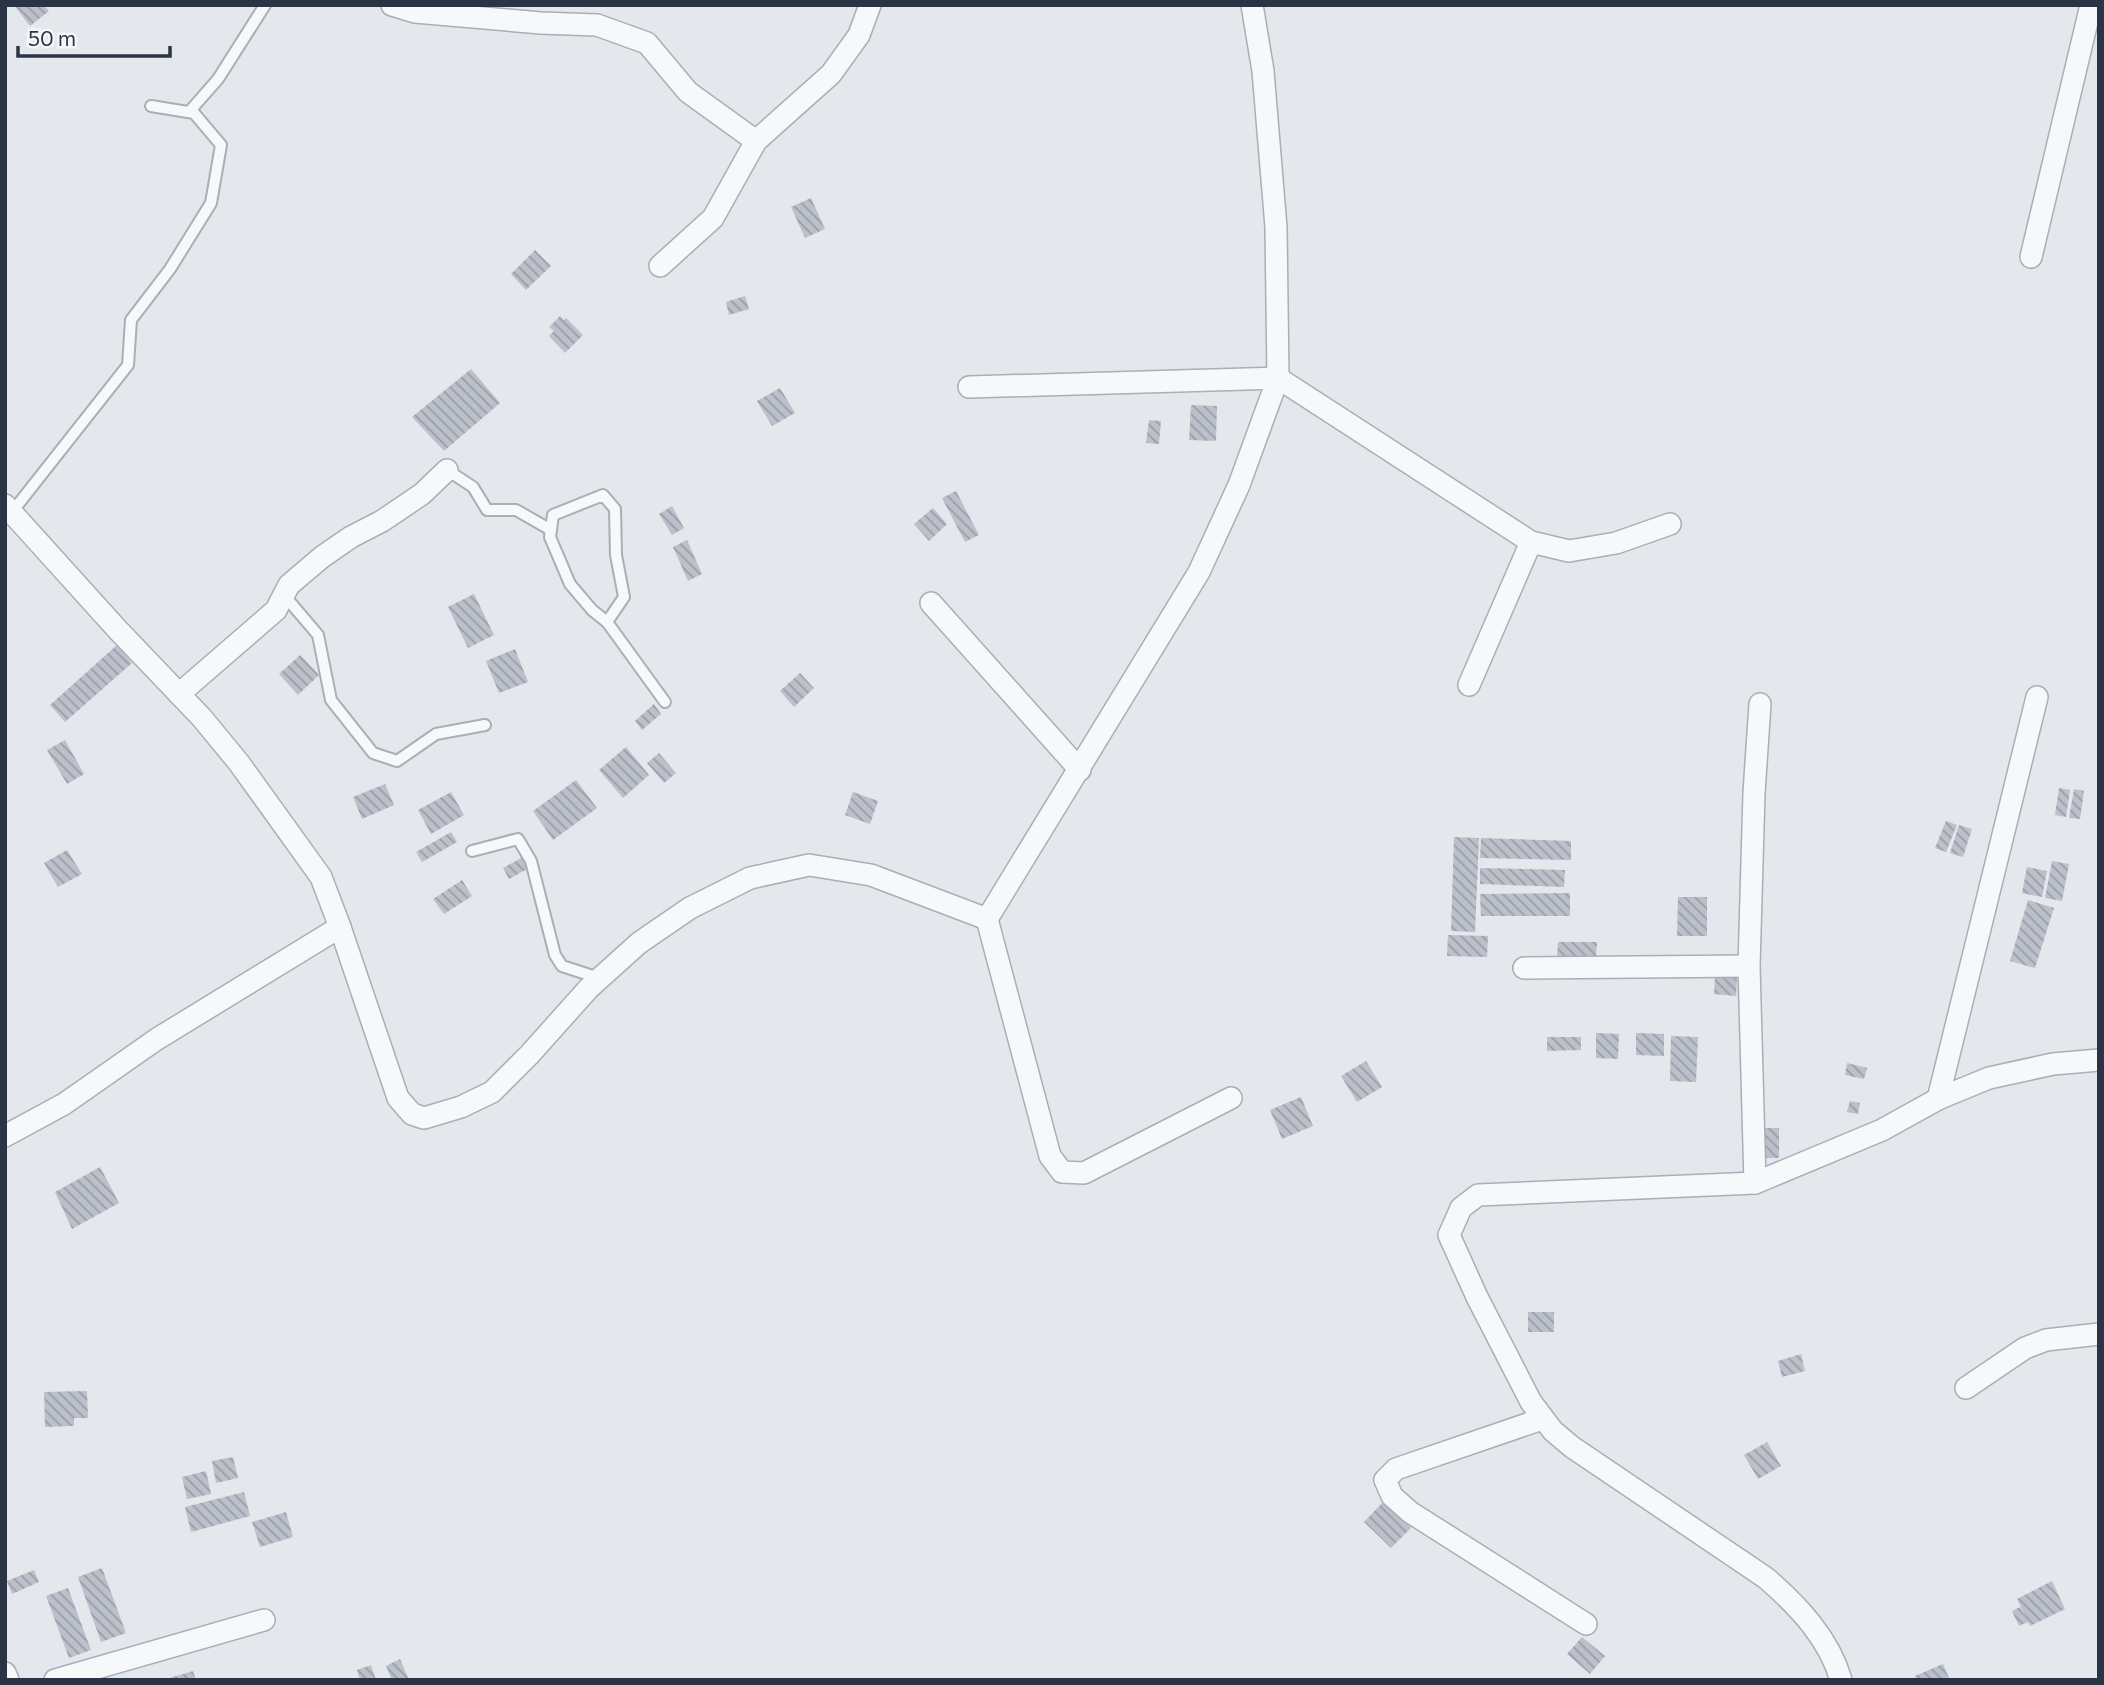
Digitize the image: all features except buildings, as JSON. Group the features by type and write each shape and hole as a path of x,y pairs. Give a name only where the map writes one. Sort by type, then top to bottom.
{"street":[{"path":"392,5 415,12 597,25 647,43 688,92 756,141"},
{"path":"660,266 713,218 756,141 831,74 859,35 870,5"},
{"path":"1231,1098 1084,1173 1062,1172 1050,1156 987,919 1199,572 1239,485 1278,378 1276,228 1264,71 1252,5"},
{"path":"2031,257 2091,5"},
{"path":"969,387 1278,378 1531,542 1570,551 1616,543 1670,524"},
{"path":"179,694 276,610 289,585 322,557 422,494 447,470"},
{"path":"9,509 239,763 321,877 398,1098 412,1114 424,1118 461,1107 492,1092 600,978 639,943 690,908 750,878 809,865 871,875 987,919"},
{"path":"1469,685 1531,542"},
{"path":"931,603 1080,770"},
{"path":"1938,1099 2037,697"},
{"path":"1755,1183 1749,966 1754,793 1760,704"},
{"path":"5,1136 64,1104 157,1039 340,927"},
{"path":"1524,968 1749,966"},
{"path":"1841,1680 1837,1664 1815,1629 1791,1600 1766,1578 1572,1447 1542,1419 1477,1297 1449,1234 1461,1208 1478,1195 1755,1183 1882,1130 1938,1099 1989,1078 2098,1057"},
{"path":"1966,1388 2025,1348 2046,1340 2099,1334"},
{"path":"1542,1419 1396,1469 1385,1480 1392,1496 1410,1512 1586,1624"},
{"path":"55,1680 264,1620"},
{"path":"5,1674 8,1680"}],"lane":[{"path":"189,112 218,79 265,5"},
{"path":"9,509 128,365 131,320 170,269 211,202 221,145 194,113 150,106"},
{"path":"447,470 473,486 487,510 516,510 551,530"},
{"path":"607,622 624,597 615,555 615,509 603,495 553,515 550,537 570,584 592,610 607,622 665,702"},
{"path":"284,595 318,635 331,699 373,752 397,761 436,734 485,725"},
{"path":"472,851 518,839 531,861 555,955 562,966 600,978"}]}
